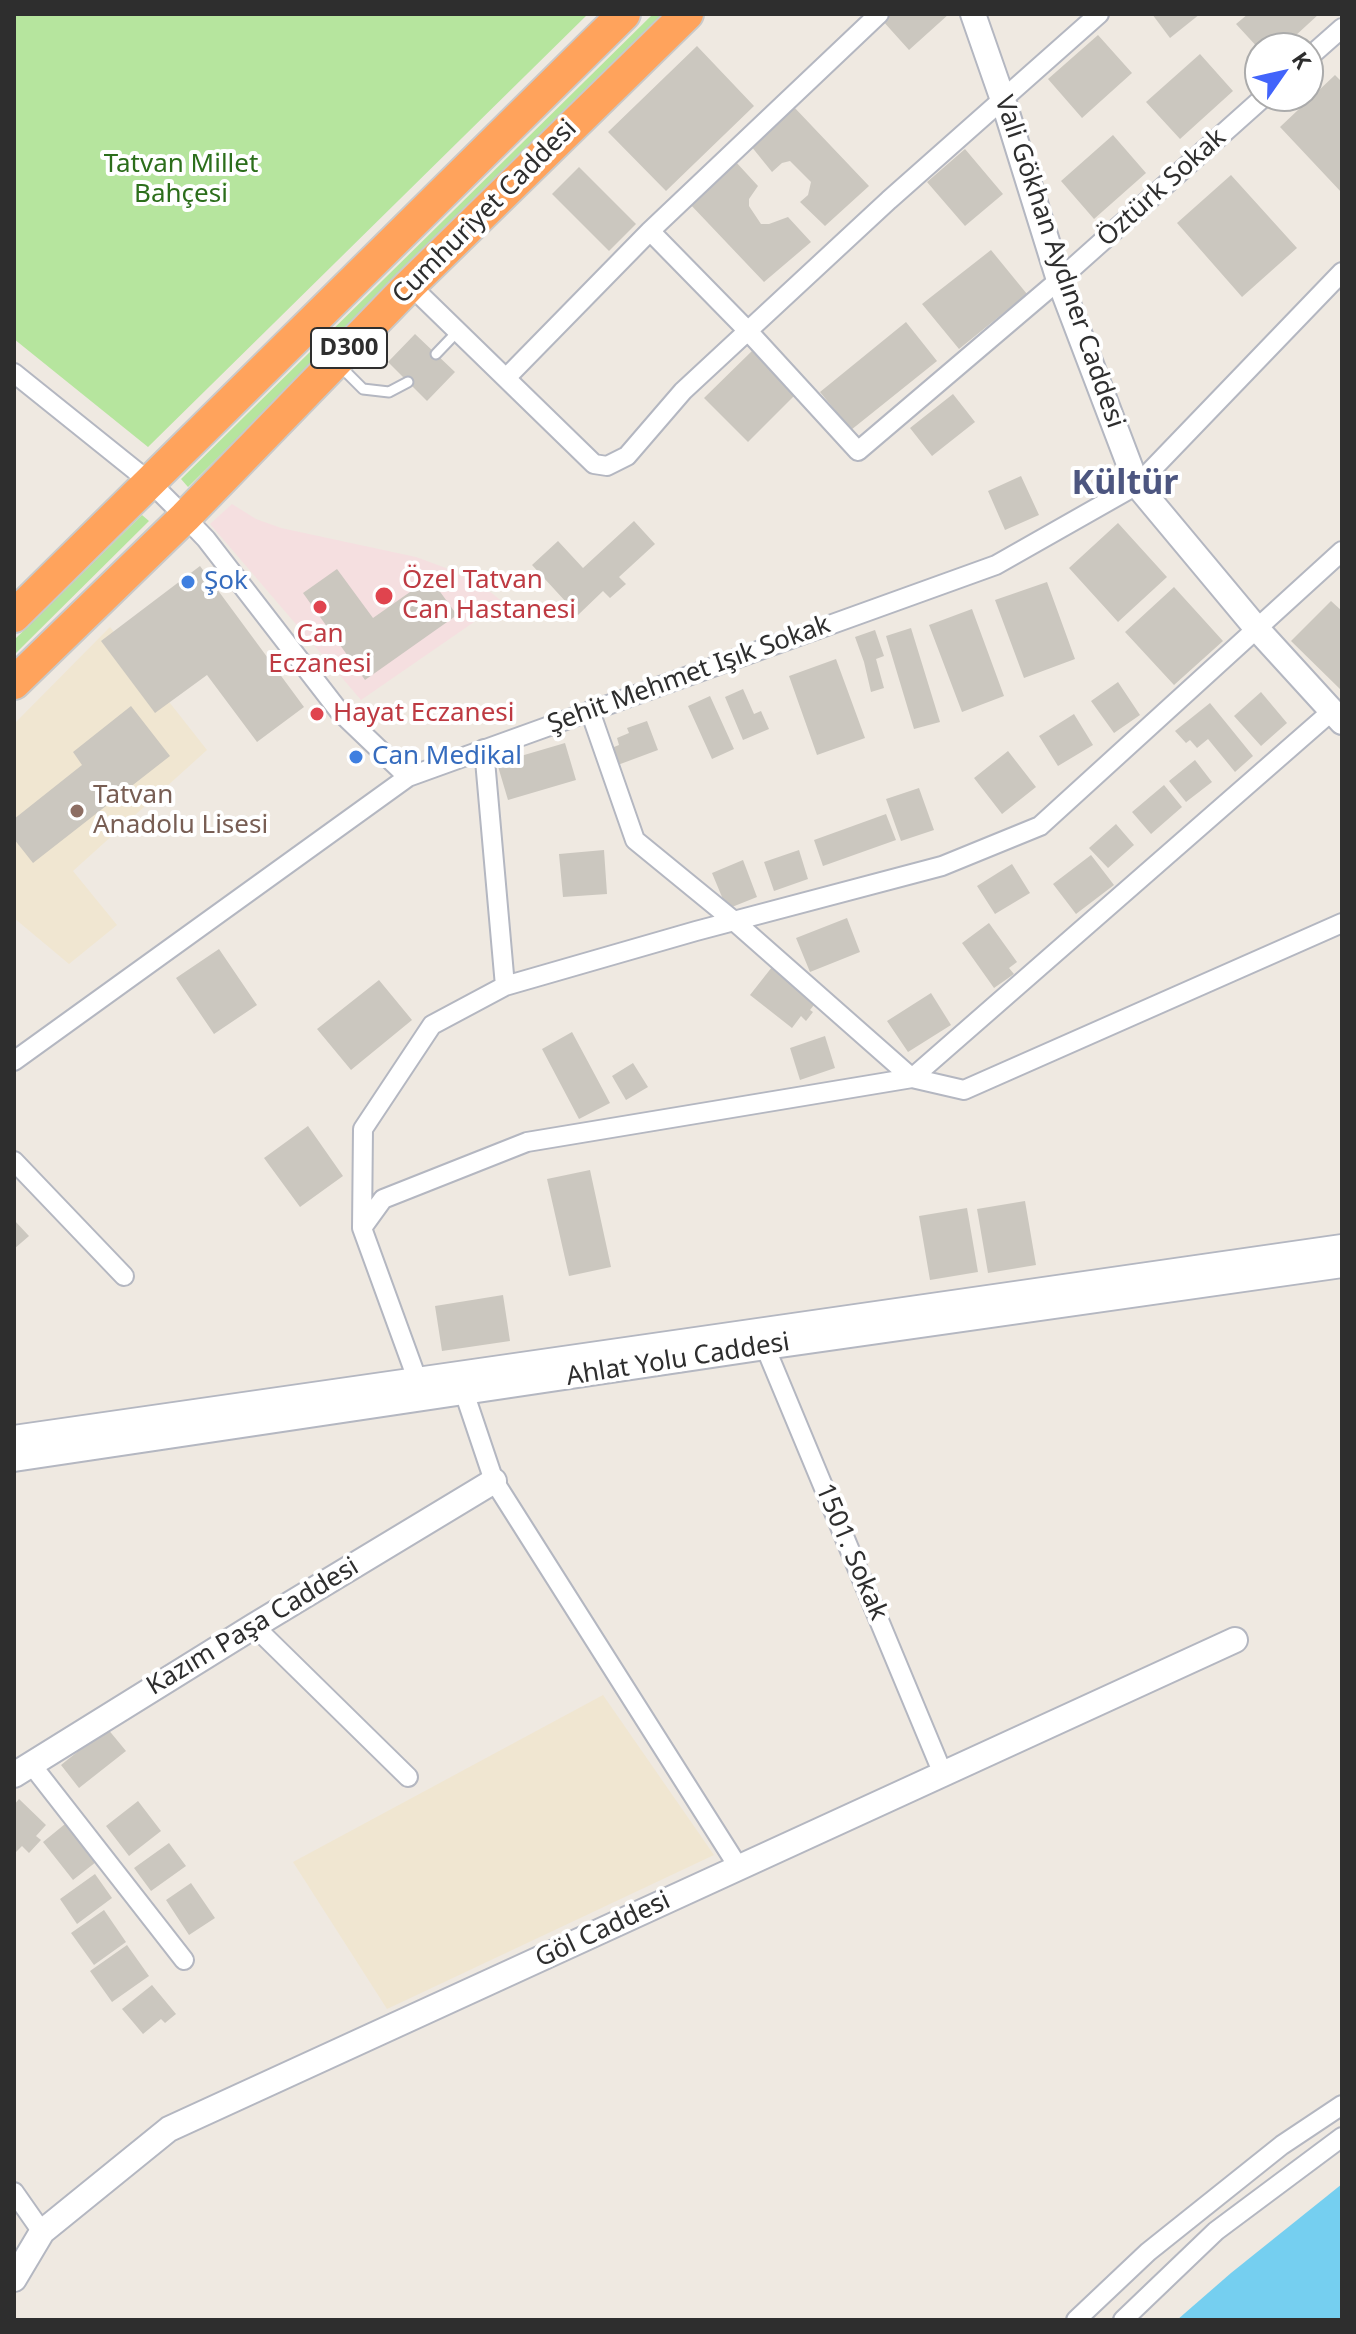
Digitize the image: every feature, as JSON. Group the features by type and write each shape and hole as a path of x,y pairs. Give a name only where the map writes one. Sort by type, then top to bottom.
{"highway":[{"name":"Cumhuriyet Caddesi","path":"14,616 624,14"},
{"name":"Cumhuriyet Caddesi","path":"14,683 185,517 410,285 687,14"}],"street":[{"path":"506,378 650,231 879,14"},
{"name":"Vali Gökhan Aydıner Caddesi","path":"973,14 1059,280 1137,485 1258,630 1337,717"},
{"path":"410,285 594,464 607,466 627,456 683,391 889,200 1099,14"},
{"path":"1324,44 1342,28"},
{"name":"Öztürk Sokak","path":"748,331 858,451 1059,280 1247,112"},
{"path":"650,231 748,331"},
{"name":"Şehit Mehmet Işık Sokak","path":"14,1061 408,777 996,565 1137,485 1342,272"},
{"path":"14,373 151,483 185,517 206,539 339,711 408,777"},
{"path":"419,1389 362,1228 363,1129 432,1025 505,986 942,866 1040,826 1342,551"},
{"path":"590,711 635,840 734,921 912,1078"},
{"path":"912,1078 1337,717"},
{"path":"484,749 505,986"},
{"path":"362,1228 383,1199 527,1142 912,1078 964,1090 1342,923"},
{"path":"14,1161 124,1276"},
{"name":"Ahlat Yolu Caddesi","path":"14,1438 461,1383 1050,1298 1342,1247"},
{"name":"Ahlat Yolu Caddesi","path":"1112,1288 1342,1265"},
{"name":"1501. Sokak","path":"762,1339 943,1774"},
{"path":"461,1383 494,1481 739,1868"},
{"name":"Ahlat Yolu Caddesi","path":"14,1459 419,1389"},
{"name":"Kazım Paşa Caddesi","path":"23,1770 494,1481"},
{"path":"254,1626 408,1777"},
{"name":"Göl Caddesi","path":"14,2279 42,2232 169,2129 1235,1640"},
{"path":"23,1770 184,1960"},
{"path":"1076,2320 1148,2252 1282,2145 1342,2105"},
{"path":"1123,2320 1216,2231 1342,2137"},
{"path":"14,2192 42,2232"}],"lane":[{"path":"436,354 458,331"},
{"path":"336,361 363,389 389,392 408,382"}],"shaded area":[{"name":"Özel Tatvan Can Hastanesi","path":"232,504 256,519 281,528 416,557 446,568 503,602 361,700 210,524"},
{"name":"Tatvan Anadolu Lisesi","path":"110,627 207,750 73,871 117,925 69,964 14,918 14,724"},
{"path":"603,1695 714,1855 387,2009 293,1862"}],"green space":[{"name":"Tatvan Millet Bahçesi","path":"14,14 588,14 148,447 14,339"},
{"path":"653,14 668,14 188,487 181,479"},
{"path":"142,515 149,521 14,655 14,640"}],"water":[{"path":"1342,2184 1342,2320 1177,2320 1231,2273"}],"building":[{"path":"888,14 949,14 909,50 882,20"},
{"path":"1152,14 1200,14 1170,38"},
{"path":"1248,14 1319,14 1299,32 1244,33 1236,24"},
{"path":"1098,35 1132,73 1082,118 1048,79"},
{"path":"697,46 754,106 666,191 608,132"},
{"path":"1200,54 1233,91 1180,139 1146,102"},
{"path":"1335,75 1342,82 1342,193 1280,127 1296,112 1324,112 1324,85"},
{"path":"793,106 869,186 825,226 800,202 808,195 811,182 790,161 782,163 772,172 751,146"},
{"path":"1113,135 1146,173 1094,219 1061,181"},
{"path":"965,149 1003,194 965,226 927,182"},
{"path":"735,161 758,186 749,199 749,206 761,224 788,217 811,242 764,282 689,203"},
{"path":"579,167 636,224 609,251 552,194"},
{"path":"1231,175 1297,248 1242,297 1177,223"},
{"path":"991,250 1027,294 959,349 922,304"},
{"path":"906,322 937,361 851,430 820,392"},
{"path":"415,334 455,372 427,401 388,362"},
{"path":"754,349 798,392 748,442 704,398"},
{"path":"953,394 975,422 932,456 910,428"},
{"path":"1021,476 1039,515 1005,530 988,491"},
{"path":"634,521 655,544 619,577 626,584 610,598 603,591 578,615 532,565 558,541 583,568"},
{"path":"1118,523 1167,577 1118,622 1069,568"},
{"path":"200,566 304,707 257,742 207,675 155,713 101,641"},
{"path":"337,569 373,618 430,578 457,615 365,680 303,593"},
{"path":"1047,582 1075,659 1024,678 995,600"},
{"path":"1174,587 1223,641 1174,685 1125,632"},
{"path":"1331,601 1342,611 1342,691 1291,641"},
{"path":"972,609 1004,696 962,712 929,625"},
{"path":"911,628 940,722 914,729 886,636"},
{"path":"875,630 884,656 876,659 884,688 871,692 855,637"},
{"path":"836,659 865,738 817,755 789,676"},
{"path":"1118,682 1140,715 1114,733 1091,701"},
{"path":"743,689 754,714 761,711 769,729 743,740 725,697"},
{"path":"1261,692 1287,723 1261,746 1234,716"},
{"path":"710,696 734,749 712,759 688,706"},
{"path":"1210,703 1253,756 1235,772 1208,739 1197,748 1190,740 1186,743 1175,731"},
{"path":"131,706 170,756 33,863 14,839 14,819 82,765 73,752"},
{"path":"1074,714 1093,745 1058,766 1039,736"},
{"path":"647,721 658,750 615,766 609,749 619,745 617,738 629,733 627,728"},
{"path":"565,743 576,780 508,800 497,763"},
{"path":"1008,751 1036,787 1002,814 974,778"},
{"path":"1195,760 1212,782 1186,802 1169,781"},
{"path":"1164,785 1182,807 1151,834 1132,812"},
{"path":"919,788 934,830 901,841 886,799"},
{"path":"886,814 896,840 823,866 814,840"},
{"path":"1116,824 1134,845 1108,868 1089,848"},
{"path":"604,850 607,894 563,897 559,854"},
{"path":"799,850 808,879 774,891 764,862"},
{"path":"1091,855 1114,885 1076,914 1053,884"},
{"path":"743,860 757,897 727,909 712,873"},
{"path":"1012,864 1030,893 995,914 977,886"},
{"path":"847,918 860,952 810,972 796,938"},
{"path":"989,923 1017,962 1009,968 1014,974 994,988 962,943"},
{"path":"219,949 257,1005 214,1034 176,978"},
{"path":"772,967 817,1001 806,1021 801,1016 792,1028 750,995"},
{"path":"379,980 412,1020 351,1070 317,1029"},
{"path":"931,993 951,1025 908,1052 887,1021"},
{"path":"572,1032 610,1103 579,1119 542,1049"},
{"path":"825,1036 835,1068 800,1080 790,1048"},
{"path":"633,1063 648,1087 626,1100 612,1076"},
{"path":"308,1126 343,1176 300,1207 264,1158"},
{"path":"590,1170 611,1267 569,1276 547,1179"},
{"path":"1025,1201 1036,1265 988,1273 977,1209"},
{"path":"967,1208 978,1272 930,1280 919,1216"},
{"path":"14,1220 29,1236 14,1249"},
{"path":"503,1295 510,1341 442,1351 435,1306"},
{"path":"107,1728 126,1751 79,1788 61,1765"},
{"path":"19,1799 46,1825 36,1836 41,1840 29,1853 22,1846 14,1854 14,1805"},
{"path":"138,1801 161,1831 129,1856 106,1826"},
{"path":"65,1824 96,1862 73,1880 43,1842"},
{"path":"169,1843 186,1866 151,1891 134,1868"},
{"path":"95,1874 112,1898 77,1924 60,1899"},
{"path":"191,1883 215,1918 189,1935 166,1900"},
{"path":"104,1910 126,1942 94,1965 71,1933"},
{"path":"127,1945 149,1976 112,2002 90,1971"},
{"path":"152,1985 176,2014 165,2023 161,2019 143,2034 122,2009"}],"place":[{"name":"Şok","path":"188,582"},
{"name":"Özel Tatvan Can Hastanesi","path":"384,596"},
{"name":"Can Eczanesi","path":"320,607"},
{"name":"Hayat Eczanesi","path":"317,714"},
{"name":"Can Medikal","path":"356,757"},
{"name":"Tatvan Anadolu Lisesi","path":"77,811"}],"district":[{"name":"Kültür","path":"1125,484"}]}
